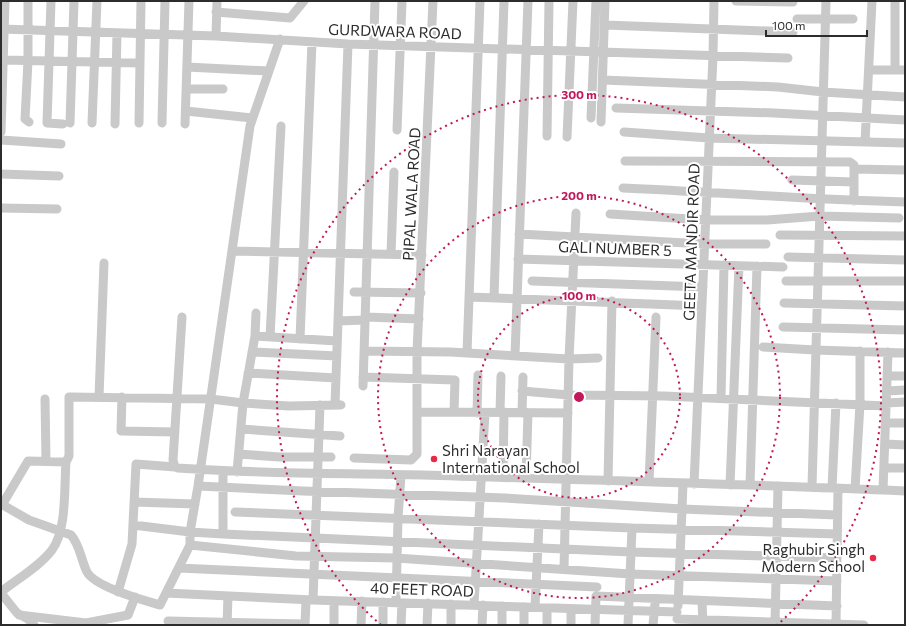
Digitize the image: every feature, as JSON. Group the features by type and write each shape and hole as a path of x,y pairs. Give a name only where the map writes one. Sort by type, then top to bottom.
{"street":[{"path":"1,132 4,60 3,29 6,1"},
{"path":"28,1 28,61 24,119 29,122"},
{"path":"51,1 47,123 67,124 72,62 74,1"},
{"path":"92,123 97,1"},
{"path":"139,124 141,1"},
{"path":"162,123 165,1"},
{"path":"185,124 189,1"},
{"path":"216,36 217,1"},
{"path":"216,12 290,18 304,1"},
{"path":"375,1 363,382 418,378 455,380 454,412"},
{"path":"397,130 402,1"},
{"name":"PIPAL WALA ROAD","path":"354,458 411,460 414,459 416,454 418,412 417,352 421,294 433,1"},
{"path":"467,353 480,1"},
{"path":"494,297 504,1"},
{"path":"515,355 528,1"},
{"path":"547,136 549,1"},
{"path":"567,137 573,1"},
{"path":"596,1 599,52 603,80 601,122"},
{"path":"591,118 599,52 605,25 606,1"},
{"name":"GEETA MANDIR ROAD","path":"694,484 712,85 714,1"},
{"path":"736,1 794,2"},
{"path":"812,487 813,403 820,216 820,140 826,1"},
{"path":"865,142 870,70 872,1"},
{"path":"895,1 895,70"},
{"path":"797,19 853,19"},
{"path":"605,25 793,32"},
{"name":"GURDWARA ROAD","path":"3,29 216,36 401,46 788,58"},
{"path":"115,124 117,33"},
{"path":"66,462 26,462 2,504 29,520 71,535 75,540 90,577 118,592 160,605 190,545 190,532 201,469 250,126 280,39"},
{"path":"300,339 312,42"},
{"path":"34,625 28,619 19,615 13,610 1,592 47,555 54,546 61,531 66,462 69,456 69,397 211,399 289,406 338,405 336,378 337,341 348,44"},
{"path":"4,60 140,63"},
{"path":"187,67 268,71"},
{"path":"870,70 905,70"},
{"path":"603,80 778,87 823,92 905,97"},
{"path":"186,89 223,89"},
{"path":"616,108 905,120"},
{"path":"186,111 252,118"},
{"path":"270,337 273,252 281,126"},
{"path":"624,132 709,138 905,143"},
{"path":"1,140 61,144"},
{"path":"625,161 852,162 854,169 854,201"},
{"path":"854,169 905,170"},
{"path":"391,254 394,172"},
{"path":"1,174 60,176"},
{"path":"792,180 854,182"},
{"path":"623,188 707,191 820,200 905,202"},
{"path":"1,208 57,209"},
{"path":"564,568 569,359 576,213"},
{"path":"610,214 706,220 767,220 820,216 899,218"},
{"path":"519,234 704,244 766,244"},
{"path":"780,235 905,236"},
{"path":"232,251 422,255"},
{"path":"788,257 905,260"},
{"name":"GALI NUMBER 5","path":"518,259 783,267"},
{"path":"100,397 104,262"},
{"path":"721,398 724,265"},
{"path":"730,485 739,266"},
{"path":"750,486 758,266"},
{"path":"532,281 703,288"},
{"path":"786,281 905,281"},
{"path":"354,292 421,294"},
{"path":"469,297 702,306"},
{"path":"608,481 612,302"},
{"path":"784,303 816,305 905,306"},
{"path":"237,472 243,403 255,336 256,313"},
{"path":"175,467 173,460 182,317"},
{"path":"649,482 656,317"},
{"path":"338,321 366,319 419,319"},
{"path":"783,327 905,330"},
{"path":"255,336 337,341"},
{"path":"763,346 815,350 905,353"},
{"path":"364,351 467,353 569,359 598,358"},
{"path":"855,489 860,404 860,351"},
{"path":"252,352 337,356"},
{"path":"883,490 888,352"},
{"path":"248,373 336,378"},
{"path":"478,375 481,413 482,477 475,580 482,625"},
{"path":"501,376 503,477"},
{"path":"887,376 905,376"},
{"path":"523,377 522,391 525,413 526,478"},
{"path":"887,391 905,390"},
{"path":"522,391 569,395 698,397 813,403 886,404 905,402"},
{"path":"122,397 121,431 175,432"},
{"path":"45,398 46,461"},
{"path":"836,403 836,624"},
{"path":"168,621 227,624 305,625 314,574 319,472 320,405"},
{"path":"418,412 568,413"},
{"path":"886,423 905,424"},
{"path":"241,429 340,436"},
{"path":"885,444 905,445"},
{"path":"239,454 279,457 330,457"},
{"path":"118,592 130,552 136,464 237,472 319,472 503,477 905,491"},
{"path":"884,468 905,468"},
{"path":"223,471 223,534"},
{"path":"401,475 396,558 396,577 401,625"},
{"path":"677,619 683,484"},
{"path":"198,486 318,492 480,497 682,509 837,515"},
{"path":"775,623 778,486"},
{"path":"134,502 195,504"},
{"path":"235,512 566,526 837,534"},
{"path":"534,607 539,524"},
{"path":"133,525 190,532 223,534 477,544 631,552 680,552 837,558"},
{"path":"628,625 632,528"},
{"path":"190,545 315,556 396,558 564,568 630,574 837,581"},
{"path":"179,568 475,580 597,587"},
{"name":"40 FEET ROAD","path":"166,593 334,601 399,602 595,610 654,610 677,619 703,622 864,625"},
{"path":"227,624 228,596"},
{"path":"595,625 596,596 836,606"},
{"path":"19,615 86,624 128,615 135,597"},
{"path":"653,625 655,598"},
{"path":"334,601 334,625"},
{"path":"361,625 362,601"},
{"path":"702,601 703,622"},
{"path":"383,602 383,625"},
{"path":"427,625 428,603"},
{"path":"451,604 451,625"},
{"path":"502,606 502,625"},
{"path":"524,607 524,625"},
{"path":"547,608 547,625"},
{"path":"570,625 571,609"}],"place":[{"name":"Shri Narayan International School","path":"434,459"},
{"name":"Raghubir Singh Modern School","path":"873,558"}]}
